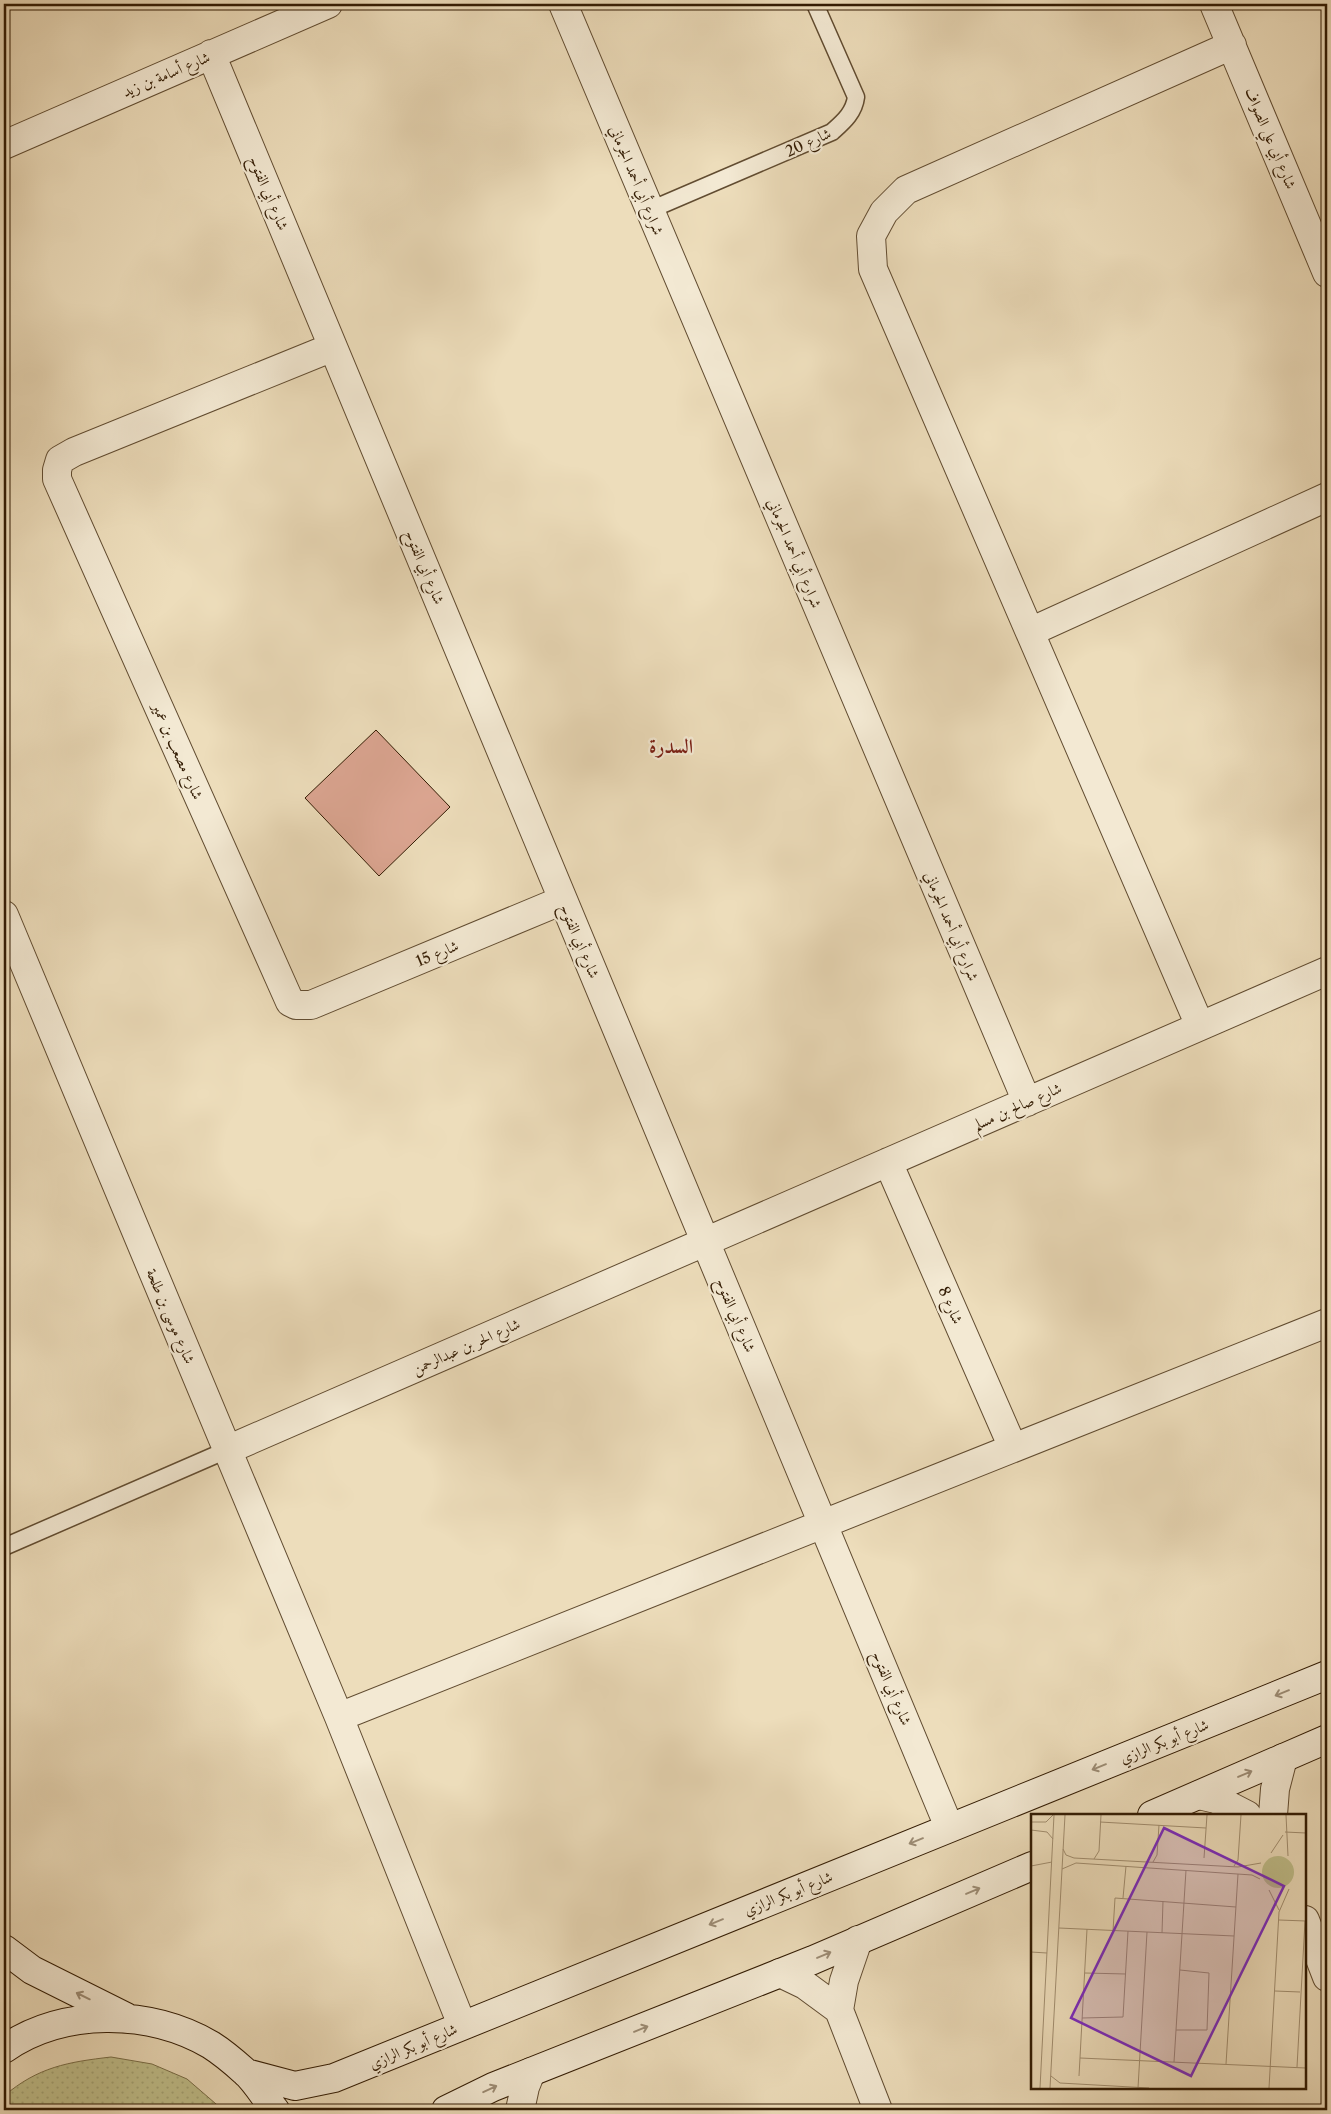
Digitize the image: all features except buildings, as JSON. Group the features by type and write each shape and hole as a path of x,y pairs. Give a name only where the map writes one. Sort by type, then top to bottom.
{"street":[{"name":"شارع أسامة بن زيد","path":"4,144 328,4"},
{"name":"شرارع أبي أحمد الجرماني","path":"563,4 1027,1102"},
{"name":"شارع أبي علي الصواف","path":"1214,4 1327,273"},
{"path":"1200,1026 873,269 871,236 884,212 906,190 1232,45"},
{"name":"شارع أبي الفتوح","path":"211,54 949,1827"},
{"name":"شارع مصعب بن عمير","path":"311,1005 296,1005 290,1002 285,993 57,479 57,470 60,460 74,452 333,347"},
{"path":"1030,632 1327,498"},
{"name":"شارع 15","path":"311,1005 563,900"},
{"name":"شارع موسى بن طلحة","path":"4,916 339,1716 462,2025"},
{"name":"شارع صالح بن مسلم","path":"706,1242 1327,971"},
{"name":"شارع 8","path":"888,1162 1013,1448"},
{"name":"شارع الحر بن عبدالرحمن","path":"227,1450 706,1242"},
{"path":"339,1716 1327,1323"},
{"name":"شارع أبو بكر الرازي","path":"246,2073 295,2086 334,2078 1327,1675"},
{"path":"1154,1814 1327,1739"},
{"path":"1273,1814 1275,1790 1283,1758"},
{"path":"1199,1795 1224,1803 1245,1814"},
{"path":"450,2110 493,2087 780,1973 1031,1866"},
{"path":"1306,1923 1327,1977"},
{"path":"858,1940 844,1981 839,2010 878,2110"},
{"path":"4,1949 32,1970 127,2017 170,2027 211,2046 246,2073 274,2110"},
{"path":"780,1973 805,1985 839,2010"},
{"path":"4,2049 21,2037 72,2020 127,2017"},
{"path":"520,2110 525,2087 531,2072"}],"lane":[{"name":"شارع 20","path":"650,210 832,132 845,120 854,107 856,97 815,4"},
{"path":"4,1548 227,1450"}],"shaded area":[{"path":"111,2057 152,2064 187,2079 223,2110 4,2110 4,2096 41,2072 81,2061"}],"district":[{"name":"السدرة","path":"671,746"}]}
